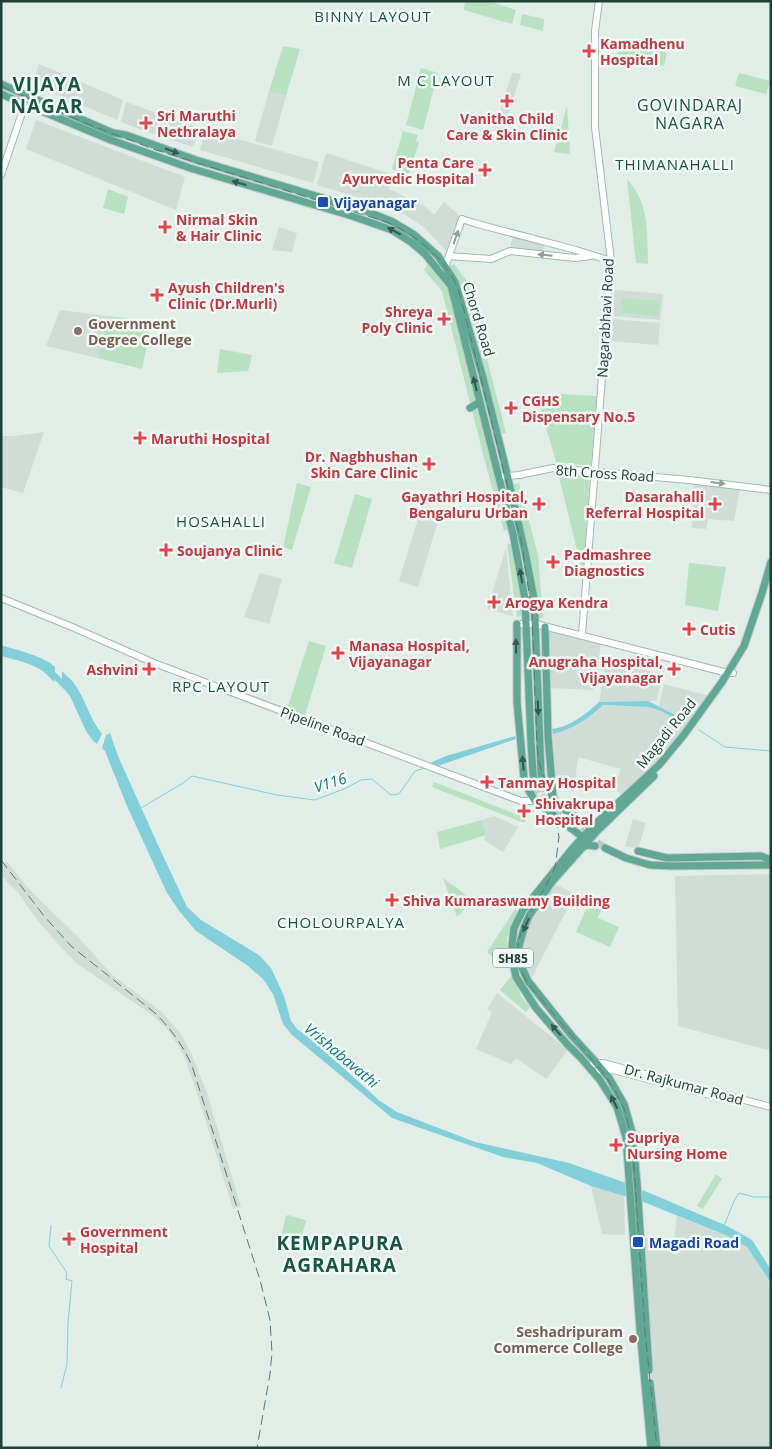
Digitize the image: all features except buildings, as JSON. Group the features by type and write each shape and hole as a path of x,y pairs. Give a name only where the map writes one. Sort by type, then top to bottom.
{"main road":[{"name":"Nagarabhavi Road","path":"582,635 611,261 595,127 595,31 599,1"},
{"name":"Chord Road","path":"1,84 114,134 126,135 196,160 366,211 393,222 413,234 438,256 451,286 513,534 521,574 525,599 533,774 532,788"},
{"name":"Chord Road","path":"1,94 111,140 190,168 352,216 392,230 411,242 455,282 482,374 525,552 534,598 543,785"},
{"path":"1,176 28,95"},
{"path":"443,270 462,219 474,224 611,261"},
{"path":"449,256 491,259 510,251 575,258 594,256"},
{"path":"470,408 480,402"},
{"name":"8th Cross Road","path":"498,477 553,468 689,480 771,490"},
{"name":"Magadi Road","path":"730,673 744,646 771,562"},
{"name":"Magadi Road","path":"656,1448 633,1185 632,1132 624,1104 609,1078 589,1066 566,1044 536,1008 516,977 512,945 514,928 523,910 594,829 662,768 684,742 748,648 771,579"},
{"name":"Pipeline Road","path":"1,598 154,663 521,801 535,801"},
{"path":"585,839 535,801 532,788 524,778 517,702 516,624 545,626 730,673"},
{"path":"545,626 548,736 553,798 558,806 594,829"},
{"path":"540,741 548,736"},
{"path":"521,801 532,788"},
{"path":"569,826 575,836 578,847 595,846"},
{"path":"771,860 651,861 606,846 626,858 650,865 771,866"},
{"name":"Magadi Road","path":"578,847 563,871 550,884 530,916 524,928 519,946 519,958 524,975 534,990 597,1063 599,1071"},
{"path":"638,851 667,858 762,856 771,860"},
{"path":"589,1066 597,1063"},
{"name":"Dr. Rajkumar Road","path":"597,1063 653,1075 771,1106"},
{"name":"Dr. Rajkumar Road","path":"599,1071 609,1069 618,1071 771,1111"},
{"name":"Magadi Road","path":"635,1204 639,1318 651,1448"}],"shaded area":[{"path":"39,64 123,100 117,120 32,84"},
{"path":"512,73 521,74 502,134 494,131"},
{"path":"269,91 286,96 272,146 255,141"},
{"path":"126,102 199,128 193,147 121,122"},
{"path":"36,120 185,177 176,210 26,149"},
{"path":"206,130 319,162 313,183 200,150"},
{"path":"326,153 394,175 389,189 426,207 434,215 444,202 460,216 447,252 425,228 398,210 317,185"},
{"path":"279,227 297,233 292,252 272,250"},
{"path":"513,235 544,244 543,252 510,249"},
{"path":"615,290 663,294 660,320 613,316"},
{"name":"Government Degree College","path":"60,310 107,316 98,358 46,346"},
{"path":"613,319 660,323 658,345 611,341"},
{"path":"44,432 23,493 1,487 1,436"},
{"name":"Dasarahalli Referral Hospital","path":"694,483 740,489 734,521 708,519 706,529 692,528"},
{"path":"420,512 439,518 418,587 399,581"},
{"path":"506,548 513,616 487,609"},
{"path":"260,573 282,579 269,624 244,617"},
{"path":"548,630 601,644 594,690 550,688"},
{"path":"606,662 663,674 656,701 599,702"},
{"path":"664,684 709,696 690,723 659,707"},
{"path":"603,705 648,707 661,711 688,726 657,764 623,795 613,788 621,769 578,757 574,789 555,788 553,734 561,732 594,714"},
{"path":"494,816 518,827 503,852 484,840 486,835 482,820"},
{"path":"633,819 646,823 638,849 625,846"},
{"path":"7,862 29,889 80,939 111,974 162,1012 181,1034 207,1093 241,1207 233,1209 198,1096 184,1056 174,1039 166,1028 151,1014 79,965 68,955 1,875 1,867"},
{"path":"771,874 771,1051 678,1026 675,876"},
{"path":"555,884 575,894 531,979 527,973 522,948 525,930 542,898"},
{"path":"497,993 568,1050 546,1079 516,1058 511,1064 476,1049 492,1012 487,1009"},
{"path":"591,1186 624,1195 625,1235 602,1234"},
{"path":"677,1216 728,1236 747,1247 771,1283 771,1448 657,1448 647,1326 643,1238 674,1240"}],"green space":[{"path":"465,1 489,1 516,10 512,24 464,10"},
{"path":"522,14 544,19 543,31 520,25"},
{"path":"621,41 667,53 664,66 617,54"},
{"path":"283,46 300,49 286,96 269,91"},
{"path":"421,68 438,73 423,130 406,125"},
{"path":"739,73 770,81 766,94 735,86"},
{"path":"567,106 570,154 554,152"},
{"path":"403,131 418,135 416,141 419,142 409,174 392,169"},
{"path":"627,179 640,199 646,219 648,264 636,263"},
{"path":"108,189 128,197 124,214 103,208"},
{"path":"428,264 453,296 510,529 504,531 442,291 424,270"},
{"path":"454,264 467,281 506,433 499,435 459,282 447,267"},
{"path":"622,298 659,301 658,316 621,313"},
{"path":"107,316 152,321 142,369 98,358"},
{"path":"220,349 252,355 248,371 217,373"},
{"path":"536,393 597,396 591,466 556,462"},
{"path":"558,473 590,475 583,575"},
{"path":"297,483 311,487 292,550 283,547"},
{"path":"519,483 538,555 543,618 537,618 511,485"},
{"path":"355,494 372,499 352,568 334,563"},
{"path":"514,542 525,616 517,617 507,544"},
{"path":"689,563 726,567 718,611 685,605"},
{"path":"309,641 326,646 305,715 287,709"},
{"path":"434,782 526,818 524,823 432,787"},
{"path":"482,820 486,835 440,849 437,832"},
{"path":"443,878 473,900 457,917"},
{"path":"588,905 601,910 598,918 619,927 610,947 576,932"},
{"path":"515,909 520,913 507,938 509,958 507,968 487,952"},
{"path":"512,975 521,996 530,1007 526,1012 500,990"},
{"path":"716,1174 722,1179 703,1209 697,1206"},
{"path":"286,1216 306,1221 300,1241 298,1242 282,1238 281,1236"}],"water":[{"path":"1,645 50,663 55,667 54,682 37,667 1,656"},
{"path":"62,671 81,694 102,734 97,744 86,731 70,696 62,686"},
{"path":"648,701 687,721 685,724 661,711 648,707 603,705 580,723 567,730 553,734 552,729 565,726 589,711 599,702"},
{"path":"110,733 118,756 187,907 201,920 259,955 271,968 284,996 291,1021 297,1029 311,1039 380,1101 397,1112 475,1142 569,1163 626,1183 727,1226 752,1240 771,1270 771,1283 747,1247 728,1236 641,1201 591,1186 537,1163 503,1157 392,1118 292,1035 283,1024 273,994 263,979 248,966 196,931 167,893 127,806 105,751 102,748 106,735"},
{"path":"515,736 516,739 435,767 430,763 446,756"}],"waterway":[{"name":"Vrishabavathi","path":"49,670 67,688"},
{"name":"V116","path":"699,730 725,747 771,751"},
{"name":"V116","path":"141,808 192,776 277,795 315,800 361,780 372,779 391,795 399,794 415,771 425,768"},
{"path":"724,1226 739,1193 754,1197 771,1197"},
{"path":"51,1226 49,1246 67,1273 66,1279 72,1281 67,1364 61,1388"}],"tunnel":[{"path":"543,785 546,794 554,805"},
{"path":"535,787 550,807 605,848"}],"railway":[{"path":"1,86 85,123 156,150 387,222 408,233 427,247 443,264 456,284 522,545 532,614 539,762 556,819 559,837 555,868 525,920 520,936 518,946 520,965 523,975 530,986 601,1070 615,1090 626,1113 633,1152 645,1331 657,1448"},
{"path":"1,860 44,916 71,946 161,1019 181,1044 192,1066 260,1280 270,1320 272,1353 270,1374 257,1448"}],"place":[{"name":"Kamadhenu Hospital","path":"589,51"},
{"name":"Vanitha Child Care & Skin Clinic","path":"507,101"},
{"name":"Sri Maruthi Nethralaya","path":"146,123"},
{"name":"Penta Care Ayurvedic Hospital","path":"485,170"},
{"name":"Vijayanagar","path":"323,202"},
{"name":"Nirmal Skin & Hair Clinic","path":"165,227"},
{"name":"Ayush Children's Clinic (Dr.Murli)","path":"157,295"},
{"name":"Shreya Poly Clinic","path":"444,319"},
{"name":"Government Degree College","path":"78,331"},
{"name":"CGHS Dispensary No.5","path":"511,408"},
{"name":"Maruthi Hospital","path":"140,438"},
{"name":"Dr. Nagbhushan Skin Care Clinic","path":"429,464"},
{"name":"Gayathri Hospital, Bengaluru Urban","path":"539,504"},
{"name":"Dasarahalli Referral Hospital","path":"715,504"},
{"name":"Soujanya Clinic","path":"166,550"},
{"name":"Padmashree Diagnostics","path":"553,562"},
{"name":"Arogya Kendra","path":"494,602"},
{"name":"Cutis","path":"689,629"},
{"name":"Manasa Hospital, Vijayanagar","path":"338,653"},
{"name":"Ashvini","path":"149,669"},
{"name":"Anugraha Hospital, Vijayanagar","path":"674,669"},
{"name":"Tanmay Hospital","path":"487,782"},
{"name":"Shivakrupa Hospital","path":"524,811"},
{"name":"Shiva Kumaraswamy Building","path":"392,900"},
{"name":"Supriya Nursing Home","path":"616,1145"},
{"name":"Government Hospital","path":"69,1239"},
{"name":"Magadi Road","path":"638,1242"},
{"name":"Seshadripuram Commerce College","path":"633,1339"}],"district":[{"name":"BINNY LAYOUT","path":"373,16"},
{"name":"M C LAYOUT","path":"446,80"},
{"name":"VIJAYA NAGAR","path":"47,95"},
{"name":"GOVINDARAJ NAGARA","path":"690,114"},
{"name":"THIMANAHALLI","path":"675,164"},
{"name":"HOSAHALLI","path":"221,521"},
{"name":"RPC LAYOUT","path":"221,686"},
{"name":"CHOLOURPALYA","path":"341,922"},
{"name":"KEMPAPURA AGRAHARA","path":"340,1254"}]}
